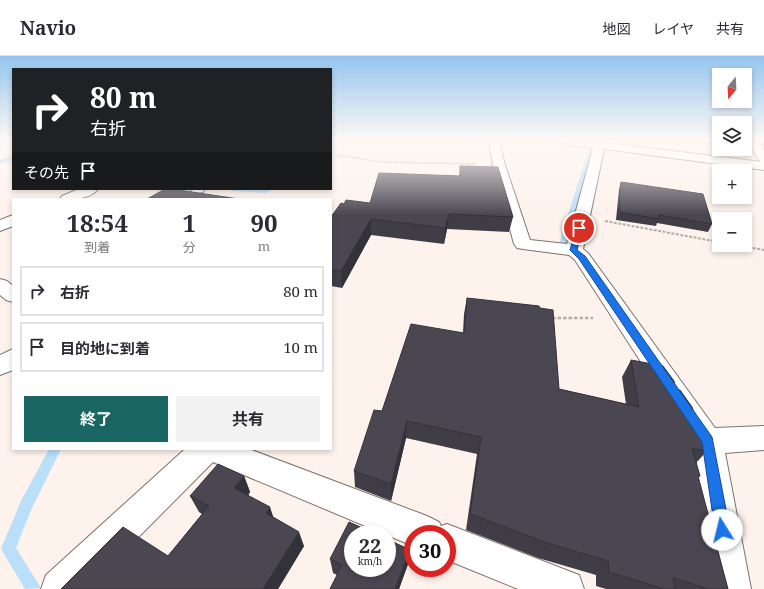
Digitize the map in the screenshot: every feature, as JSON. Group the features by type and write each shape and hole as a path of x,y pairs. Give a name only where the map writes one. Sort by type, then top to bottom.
{"street":[{"path":"499,166 523,244 574,250 582,257 708,441 732,589"},
{"path":"574,250 594,166"},
{"path":"70,198 90,190"},
{"path":"0,226 12,220"},
{"path":"0,285 12,295"},
{"path":"0,366 12,359"},
{"path":"708,441 764,438"},
{"path":"60,589 205,450"},
{"path":"217,450 404,525"},
{"path":"456,546 565,589"}],"path":[{"path":"582,216 712,241"},
{"path":"752,248 764,250"},
{"path":"550,318 623,317"}],"building":[{"path":"460,166 498,167 513,217 449,214 445,228 371,219 341,271 332,270 332,216 341,203 344,204 346,200 370,203 379,173 461,176"},
{"path":"621,182 703,194 712,224 659,215 659,219 619,212"},
{"path":"163,190 179,190 232,198 149,198"},
{"path":"467,298 539,306 540,308 553,310 559,389 639,407 631,360 663,366 674,381 676,390 680,390 692,407 707,451 692,448 728,589 708,589 673,578 675,589 664,589 609,572 608,561 547,543 470,514 481,437 407,421 391,484 354,471 374,410 382,411 411,324 464,333"},
{"path":"218,464 244,476 234,488 270,507 266,513 299,532 263,589 61,589 123,527 168,556 209,506 190,496"},
{"path":"349,522 356,525 347,525"},
{"path":"344,532 344,577 396,577 396,543 404,547 404,566 395,589 330,589 342,565 330,559"}],"waterway":[{"path":"563,244 586,166"},
{"path":"166,198 184,190"},
{"path":"250,190 268,190"},
{"path":"33,588 8,549 26,506 54,450"}],"route":[{"path":"579,228 574,250 582,257 708,441 722,530"}]}
